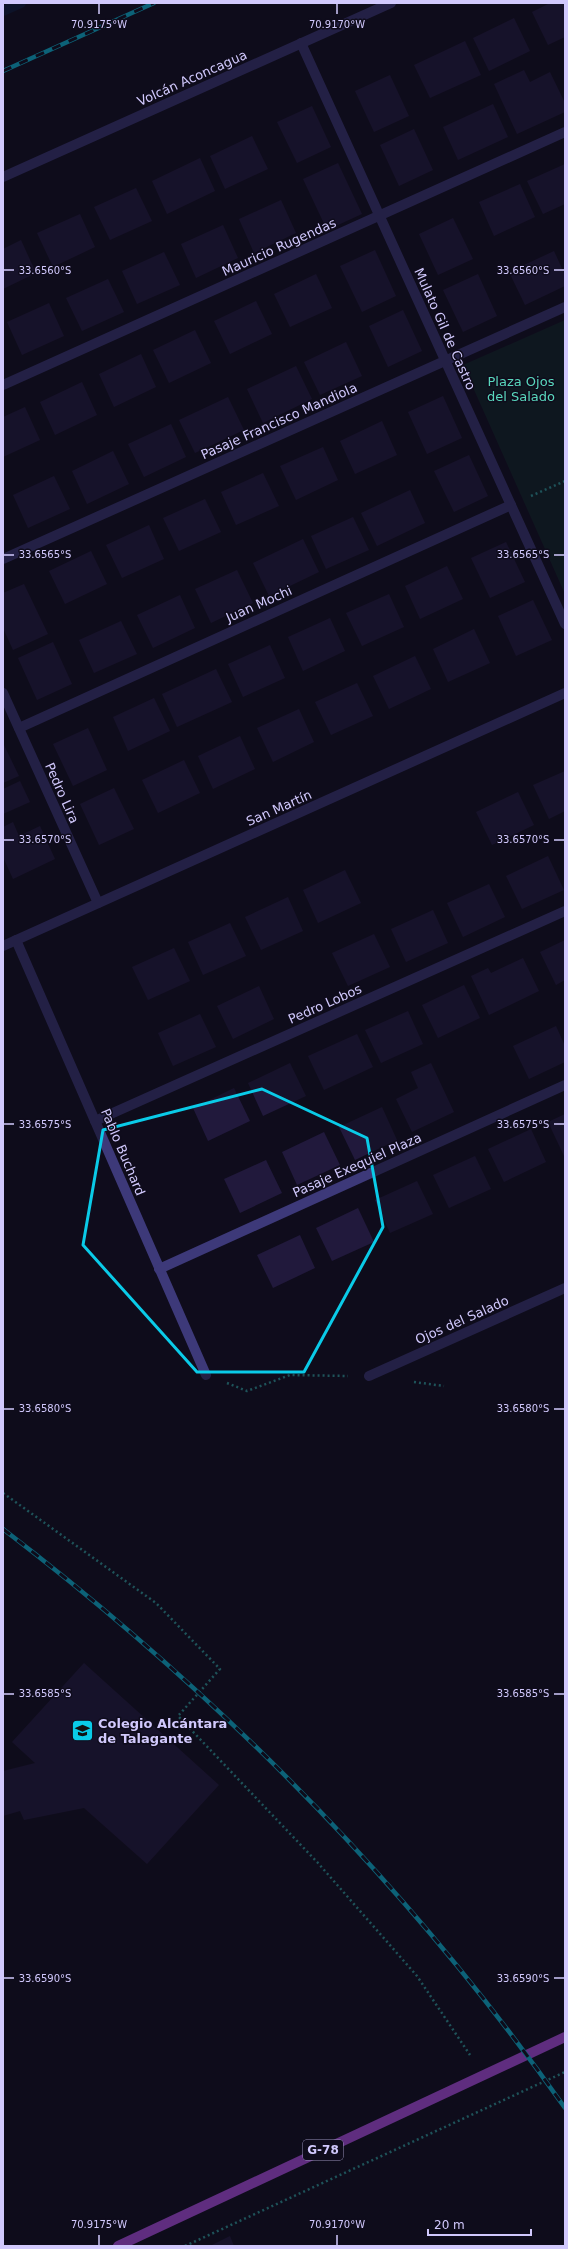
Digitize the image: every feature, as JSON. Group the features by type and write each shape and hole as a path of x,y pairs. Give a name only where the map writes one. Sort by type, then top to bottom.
{"main road":[{"name":"G-78","path":"118,2246 565,2037"}],"street":[{"name":"Volcán Aconcagua","path":"3,177 391,3"},
{"name":"Mulato Gil de Castro","path":"301,43 565,624"},
{"name":"Mauricio Rugendas","path":"3,385 565,132"},
{"name":"Pasaje Francisco Mandiola","path":"3,559 565,307"},
{"name":"Juan Mochi","path":"19,728 511,505"},
{"name":"Pedro Lira","path":"3,693 98,903"},
{"name":"San Martín","path":"3,946 565,693"},
{"name":"Pedro Lobos","path":"95,1121 565,911"},
{"name":"Pablo Buchard","path":"16,940 206,1375"},
{"name":"Pasaje Exequiel Plaza","path":"159,1269 565,1085"},
{"name":"Ojos del Salado","path":"369,1376 565,1288"}],"path":[{"path":"511,505 565,481"},
{"path":"206,1375 247,1391 290,1375 369,1376"},
{"path":"406,1381 444,1386"},
{"path":"3,1493 156,1603 220,1669 178,1716 318,1863 417,1976 484,2075"},
{"path":"185,2246 565,2072"}],"highlighted area":[{"path":"262,1089 367,1138 383,1227 304,1372 197,1372 83,1245 103,1130"}],"green space":[{"name":"Plaza Ojos del Salado","path":"565,320 565,594 463,365"}],"building":[{"path":"550,3 565,3 565,37 548,45 532,12"},
{"path":"514,18 530,51 489,71 473,38"},
{"path":"465,41 481,75 430,98 414,65"},
{"path":"524,70 530,82 550,72 565,103 565,112 517,134 494,84"},
{"path":"390,75 409,116 374,132 355,91"},
{"path":"493,104 508,137 458,160 443,127"},
{"path":"312,106 331,147 297,163 277,122"},
{"path":"414,129 433,170 399,186 380,145"},
{"path":"252,136 268,169 225,189 210,156"},
{"path":"200,158 215,191 167,214 152,181"},
{"path":"338,163 362,214 327,230 303,179"},
{"path":"565,164 565,204 543,214 527,181"},
{"path":"520,184 535,217 494,236 479,202"},
{"path":"136,188 152,221 110,240 94,207"},
{"path":"281,200 296,233 254,253 239,219"},
{"path":"80,214 95,247 53,267 37,233"},
{"path":"453,218 473,259 438,275 419,234"},
{"path":"223,225 238,258 196,278 181,244"},
{"path":"21,240 36,273 3,289 3,249"},
{"path":"375,250 396,296 362,312 340,266"},
{"path":"554,251 565,275 565,286 525,305 509,272"},
{"path":"164,252 180,285 137,304 122,271"},
{"path":"316,274 332,308 290,327 274,294"},
{"path":"478,274 497,316 463,332 443,290"},
{"path":"108,279 124,312 82,331 66,298"},
{"path":"256,301 272,334 230,354 214,321"},
{"path":"49,303 64,336 22,355 7,322"},
{"path":"403,310 422,351 388,367 369,326"},
{"path":"195,330 211,363 169,383 153,350"},
{"path":"346,342 362,376 320,395 304,362"},
{"path":"141,354 156,387 114,407 99,374"},
{"path":"296,366 312,399 263,423 247,389"},
{"path":"82,382 97,415 55,435 40,402"},
{"path":"443,396 462,438 427,454 408,412"},
{"path":"228,397 244,430 195,453 179,420"},
{"path":"25,407 40,440 3,457 3,417"},
{"path":"382,421 397,455 355,474 340,441"},
{"path":"171,424 186,457 144,477 128,444"},
{"path":"323,447 338,480 296,500 280,466"},
{"path":"113,451 129,484 87,504 72,471"},
{"path":"469,455 488,496 454,512 434,471"},
{"path":"263,473 279,506 236,525 221,492"},
{"path":"54,476 70,509 28,528 13,495"},
{"path":"410,490 425,523 377,546 361,513"},
{"path":"205,499 221,532 179,551 163,518"},
{"path":"353,517 369,550 326,569 311,536"},
{"path":"149,525 164,559 122,578 106,545"},
{"path":"303,539 319,572 269,596 253,563"},
{"path":"506,542 525,582 490,598 471,558"},
{"path":"91,551 107,584 65,604 49,571"},
{"path":"447,566 463,599 420,619 405,586"},
{"path":"237,570 253,603 211,623 195,589"},
{"path":"24,584 48,634 13,650 3,628 3,593"},
{"path":"389,594 404,627 362,646 346,613"},
{"path":"180,595 195,628 153,648 137,615"},
{"path":"533,600 552,640 516,656 498,616"},
{"path":"330,618 345,651 303,671 288,637"},
{"path":"121,621 137,654 94,673 79,640"},
{"path":"474,629 490,663 448,682 433,649"},
{"path":"53,642 72,684 37,700 18,658"},
{"path":"270,645 285,678 243,697 228,664"},
{"path":"415,656 431,689 389,709 373,676"},
{"path":"216,669 232,702 177,727 162,694"},
{"path":"357,683 373,716 331,735 315,702"},
{"path":"154,698 170,731 128,751 113,717"},
{"path":"299,709 314,742 273,762 257,728"},
{"path":"88,728 107,770 73,786 53,744"},
{"path":"240,736 255,769 213,789 198,756"},
{"path":"3,743 19,776 3,783"},
{"path":"184,760 200,793 158,813 142,780"},
{"path":"565,771 565,811 549,819 533,785"},
{"path":"20,781 30,802 3,814 3,789"},
{"path":"114,788 134,829 99,845 80,804"},
{"path":"518,792 534,825 492,845 476,812"},
{"path":"13,822 19,836 40,826 55,859 13,879 3,857 3,827"},
{"path":"548,856 564,890 522,909 506,876"},
{"path":"345,870 361,903 318,923 303,890"},
{"path":"489,884 505,917 463,937 447,903"},
{"path":"288,897 303,931 261,950 245,917"},
{"path":"433,910 448,943 406,962 391,929"},
{"path":"230,923 246,956 203,975 188,942"},
{"path":"374,934 390,967 348,986 332,953"},
{"path":"565,940 565,980 556,985 540,952"},
{"path":"174,948 190,981 148,1000 132,967"},
{"path":"523,958 539,991 489,1015 471,976 488,968 491,973"},
{"path":"464,985 480,1018 438,1038 422,1005"},
{"path":"259,986 274,1019 233,1039 217,1006"},
{"path":"408,1011 423,1044 381,1063 365,1030"},
{"path":"200,1014 216,1047 173,1066 158,1033"},
{"path":"556,1026 565,1046 565,1062 529,1079 513,1046"},
{"path":"357,1034 373,1067 324,1090 308,1056"},
{"path":"290,1063 306,1096 263,1116 248,1083"},
{"path":"431,1063 454,1112 412,1132 396,1099 418,1088 411,1072"},
{"path":"234,1088 250,1121 208,1141 193,1108"},
{"path":"382,1107 397,1140 355,1160 339,1127"},
{"path":"565,1114 565,1155 564,1156 548,1122"},
{"path":"531,1129 546,1162 504,1182 488,1149"},
{"path":"324,1132 340,1165 297,1185 282,1152"},
{"path":"475,1156 491,1189 449,1208 433,1175"},
{"path":"266,1160 282,1193 240,1213 224,1179"},
{"path":"417,1181 433,1214 390,1233 375,1200"},
{"path":"358,1208 374,1242 332,1261 316,1228"},
{"path":"300,1235 315,1268 273,1288 257,1255"},
{"name":"Colegio Alcántara de Talagante","path":"84,1663 219,1785 147,1864 84,1808 24,1820 20,1811 3,1816 3,1771 35,1763 12,1742"},
{"path":"230,2236 234,2246 210,2246"}],"waterway":[{"path":"3,11 21,3"}],"railway":[{"path":"3,71 154,3"},
{"path":"3,1529 83,1592 160,1658 235,1726 306,1797 375,1871 441,1947 505,2026 565,2108"}],"place":[{"name":"Colegio Alcántara de Talagante","path":"82,1730"}]}
